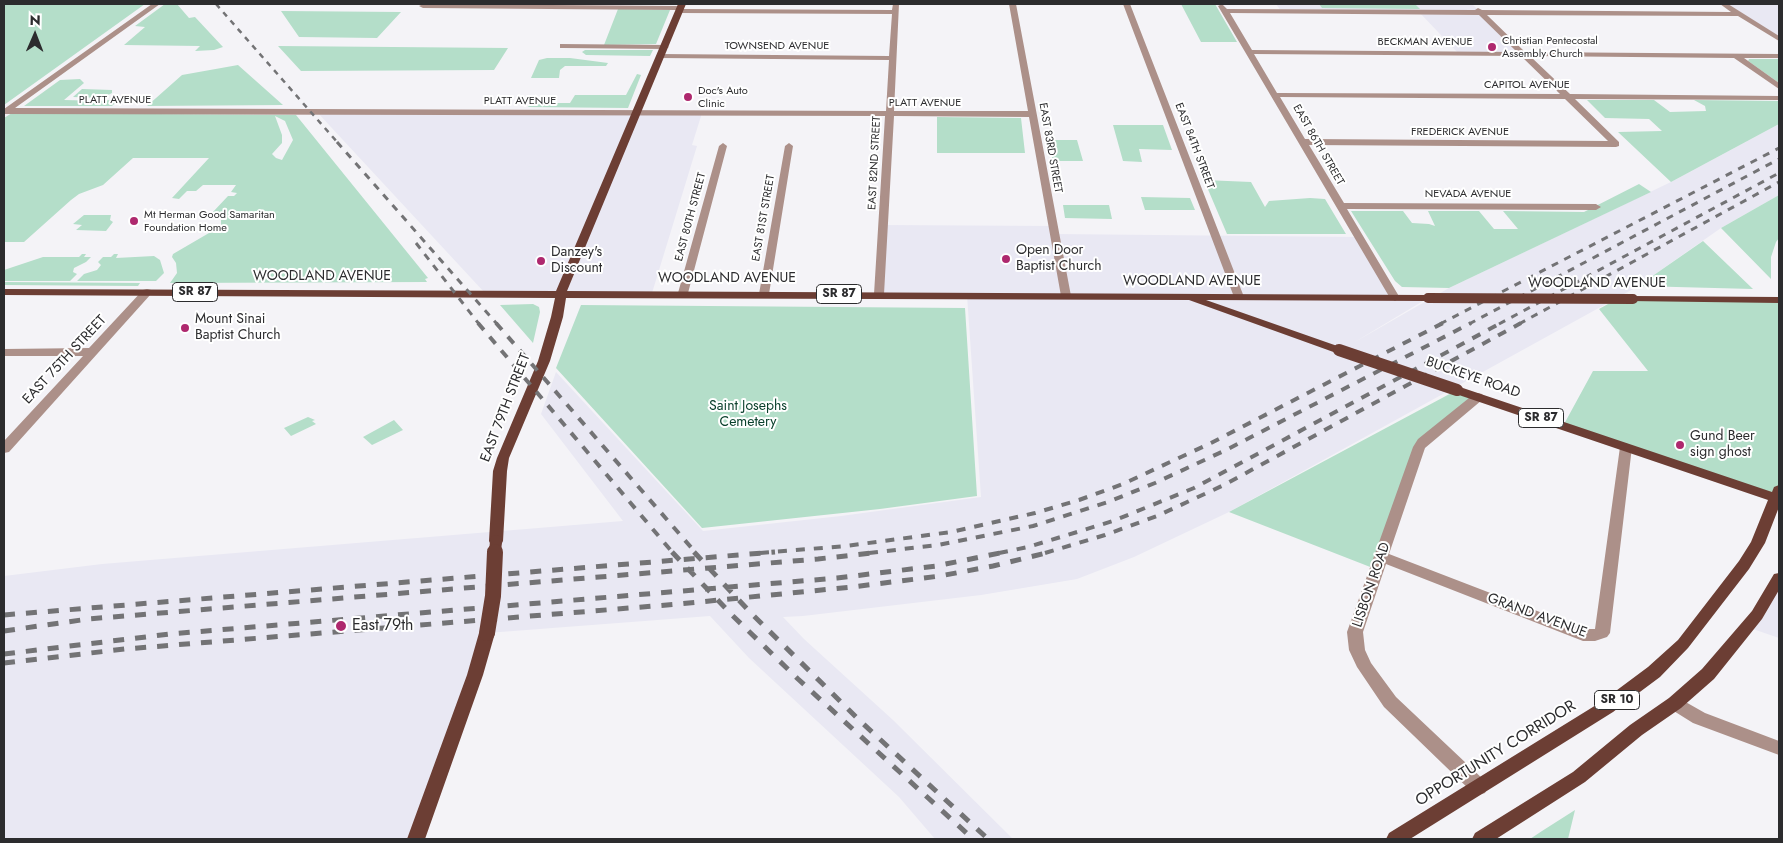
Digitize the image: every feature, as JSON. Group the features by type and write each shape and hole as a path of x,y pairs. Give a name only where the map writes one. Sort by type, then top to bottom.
{"main road":[{"name":"EAST 79TH STREET","path":"416,839 475,675 487,633 494,583 500,471 504,458 544,361 557,317 561,293 680,8"},
{"name":"WOODLAND AVENUE","path":"4,292 879,294 1779,300"},
{"name":"BUCKEYE ROAD","path":"1185,297 1626,447 1778,496"},
{"name":"OPPORTUNITY CORRIDOR","path":"1395,839 1606,707 1654,672 1683,644 1744,565 1758,543 1778,496"},
{"name":"SR 10","path":"1481,839 1579,776 1636,730 1675,703 1708,674 1735,643 1756,615 1779,578"}],"street":[{"path":"5,112 156,4"},
{"name":"EAST 83RD STREET","path":"1013,4 1066,296"},
{"name":"EAST 84TH STREET","path":"1126,4 1239,297"},
{"path":"1472,4 1568,96"},
{"path":"1724,4 1779,39"},
{"path":"424,5 896,8"},
{"path":"1223,7 1480,12 1739,14"},
{"name":"EAST 86TH STREET","path":"1223,7 1395,298"},
{"name":"EAST 82ND STREET","path":"879,294 896,8"},
{"path":"563,46 665,47"},
{"name":"BECKMAN AVENUE","path":"1251,52 1779,56"},
{"name":"TOWNSEND AVENUE","path":"660,56 893,58"},
{"path":"1736,56 1779,87"},
{"name":"CAPITOL AVENUE","path":"1276,95 1779,98"},
{"name":"FREDERICK AVENUE","path":"1303,142 1616,144 1568,96"},
{"name":"PLATT AVENUE","path":"5,112 1033,114"},
{"name":"EAST 80TH STREET","path":"683,294 723,146"},
{"name":"EAST 81ST STREET","path":"764,294 790,146"},
{"name":"NEVADA AVENUE","path":"1340,206 1596,207"},
{"name":"EAST 75TH STREET","path":"4,449 147,292"},
{"path":"4,352 93,352"},
{"name":"LISBON ROAD","path":"1478,397 1420,446 1356,632 1357,650 1365,667 1390,702 1479,787"},
{"name":"GRAND AVENUE","path":"1382,557 1583,635 1595,636 1602,633 1626,447"},
{"path":"1675,703 1700,718 1779,748"}],"shaded area":[{"path":"1276,4 1472,4 1524,54 1458,53 1419,12 1281,11"},
{"path":"1724,4 1779,4 1779,39 1739,14"},
{"path":"317,112 702,113 692,145 697,146 652,293 484,292"},
{"path":"1779,124 1779,195 1721,228 1635,288 1229,512 1134,557 1077,579 981,595 783,617 804,639 893,720 1013,839 935,839 899,797 749,658 710,616 487,633 475,675 416,839 4,839 4,576 102,564 623,521 541,414 556,372 703,531 841,516 981,497 967,295 879,294 883,225 1053,226 1055,234 1358,237 1395,298 1428,298 1353,343 1449,288 1671,182"},
{"path":"1779,578 1779,638 1747,627 1769,597"}],"green space":[{"path":"4,4 145,4 4,105"},
{"path":"165,4 177,4 189,18 195,17 223,47 214,50 195,51 200,46 124,45 145,27 135,26"},
{"path":"1181,4 1215,4 1237,42 1201,42"},
{"path":"1319,4 1415,4 1420,9 1322,8"},
{"path":"618,9 670,10 656,44 604,45"},
{"path":"281,11 401,12 377,38 299,37"},
{"path":"278,46 508,48 494,70 301,71"},
{"path":"585,50 653,50 650,56 586,55 582,52"},
{"path":"570,58 608,63 606,66 565,66 560,70 559,78 531,78 539,60"},
{"path":"1749,59 1779,59 1779,83 1748,61"},
{"path":"238,65 283,105 147,106 182,75"},
{"path":"637,74 641,75 628,108 528,107 531,103 570,103 575,95 626,95"},
{"path":"80,79 84,83 64,100 104,101 120,98 112,106 24,106 60,80"},
{"path":"82,89 112,90 112,93 102,98 73,97"},
{"path":"1587,100 1654,100 1670,112 1706,111 1705,106 1694,100 1779,101 1779,124 1671,182 1618,132 1662,131 1649,119 1605,118"},
{"path":"12,113 296,115 428,278 425,279 427,282 170,283 177,273 176,263 172,257 173,254 221,226 221,219 212,213 228,196 234,196 237,193 231,192 236,185 203,185 196,191 187,191 179,199 172,198 209,158 133,158 103,185 79,194 71,200 24,242 4,242 4,118","holes":["275,116 285,121 293,140 282,160 272,154 282,143 282,135"]},
{"path":"937,117 1021,118 1025,153 937,153"},
{"path":"1113,125 1163,125 1172,150 1139,149 1142,162 1123,161"},
{"path":"1048,140 1077,140 1083,161 1053,161"},
{"path":"1204,180 1251,182 1265,207 1269,201 1310,198 1325,199 1346,234 1227,234"},
{"path":"1639,184 1651,192 1449,288 1402,287 1395,281 1351,211 1403,211 1412,223 1435,226 1428,211 1479,211 1494,229 1518,229 1503,211 1584,212"},
{"path":"1779,195 1779,238 1771,257 1771,279 1721,228"},
{"path":"1141,197 1190,198 1195,210 1145,210"},
{"path":"1063,205 1109,205 1112,219 1065,218"},
{"path":"84,215 111,215 110,220 113,222 106,231 76,230 82,225 73,224"},
{"path":"1703,241 1753,289 1638,286"},
{"path":"82,254 86,254 84,257 91,257 74,268 73,272 77,274 70,281 4,281 4,270 43,257 79,257"},
{"path":"114,254 118,254 116,258 154,256 160,260 164,273 156,281 77,281 84,274 97,270 101,265 98,262 103,257 111,257"},
{"path":"4,282 140,283 138,286 4,285"},
{"path":"1617,299 1779,300 1779,490 1776,498 1563,426 1593,371 1648,371 1599,309"},
{"path":"533,304 539,307 540,312 533,343 500,305"},
{"name":"Saint Josephs Cemetery","path":"581,305 965,308 977,496 880,509 702,528 556,368"},
{"path":"1457,390 1478,397 1423,442 1378,570 1229,512"},
{"path":"308,417 315,420 312,421 316,424 291,436 284,428"},
{"path":"394,420 403,430 372,445 363,437"},
{"path":"1575,810 1568,839 1530,839 1542,831"}],"railway":[{"path":"216,4 338,143"},
{"path":"337,142 497,324"},
{"path":"1440,324 1779,148"},
{"path":"1469,324 1779,159"},
{"path":"1499,324 1779,173"},
{"path":"1519,324 1779,182"},
{"path":"416,243 479,324"},
{"path":"478,323 673,553"},
{"path":"496,323 696,553"},
{"path":"760,553 846,546 951,532 1035,513 1079,500 1123,484 1211,443 1443,323"},
{"path":"869,553 938,545 1033,526 1108,502 1155,483 1228,449 1471,323"},
{"path":"999,553 1028,547 1113,521 1194,488 1501,323"},
{"path":"1045,553 1105,535 1157,516 1224,485 1521,323"},
{"path":"672,552 679,560"},
{"path":"694,552 700,558"},
{"path":"700,558 775,552"},
{"path":"709,568 880,552"},
{"path":"727,587 837,578 936,566 1005,552"},
{"path":"737,598 940,576 993,566 1050,552"},
{"path":"679,560 700,558"},
{"path":"700,558 709,568"},
{"path":"4,615 679,560"},
{"path":"679,560 689,570"},
{"path":"689,570 709,568"},
{"path":"709,568 727,587"},
{"path":"4,631 88,619 689,570"},
{"path":"689,570 707,589"},
{"path":"707,589 727,587"},
{"path":"727,587 737,598"},
{"path":"4,654 170,634 707,589"},
{"path":"707,589 718,600"},
{"path":"718,600 737,598"},
{"path":"737,598 858,719 988,839"},
{"path":"4,663 125,649 718,600"},
{"path":"718,600 798,679 973,839"}],"place":[{"name":"Christian Pentecostal Assembly Church","path":"1492,47"},
{"name":"Doc's Auto Clinic","path":"688,97"},
{"name":"Mt Herman Good Samaritan Foundation Home","path":"134,221"},
{"name":"Open Door Baptist Church","path":"1006,259"},
{"name":"Danzey's Discount","path":"541,261"},
{"name":"Mount Sinai Baptist Church","path":"185,328"},
{"name":"Gund Beer sign ghost","path":"1680,445"},
{"name":"East 79th","path":"341,626"}]}
